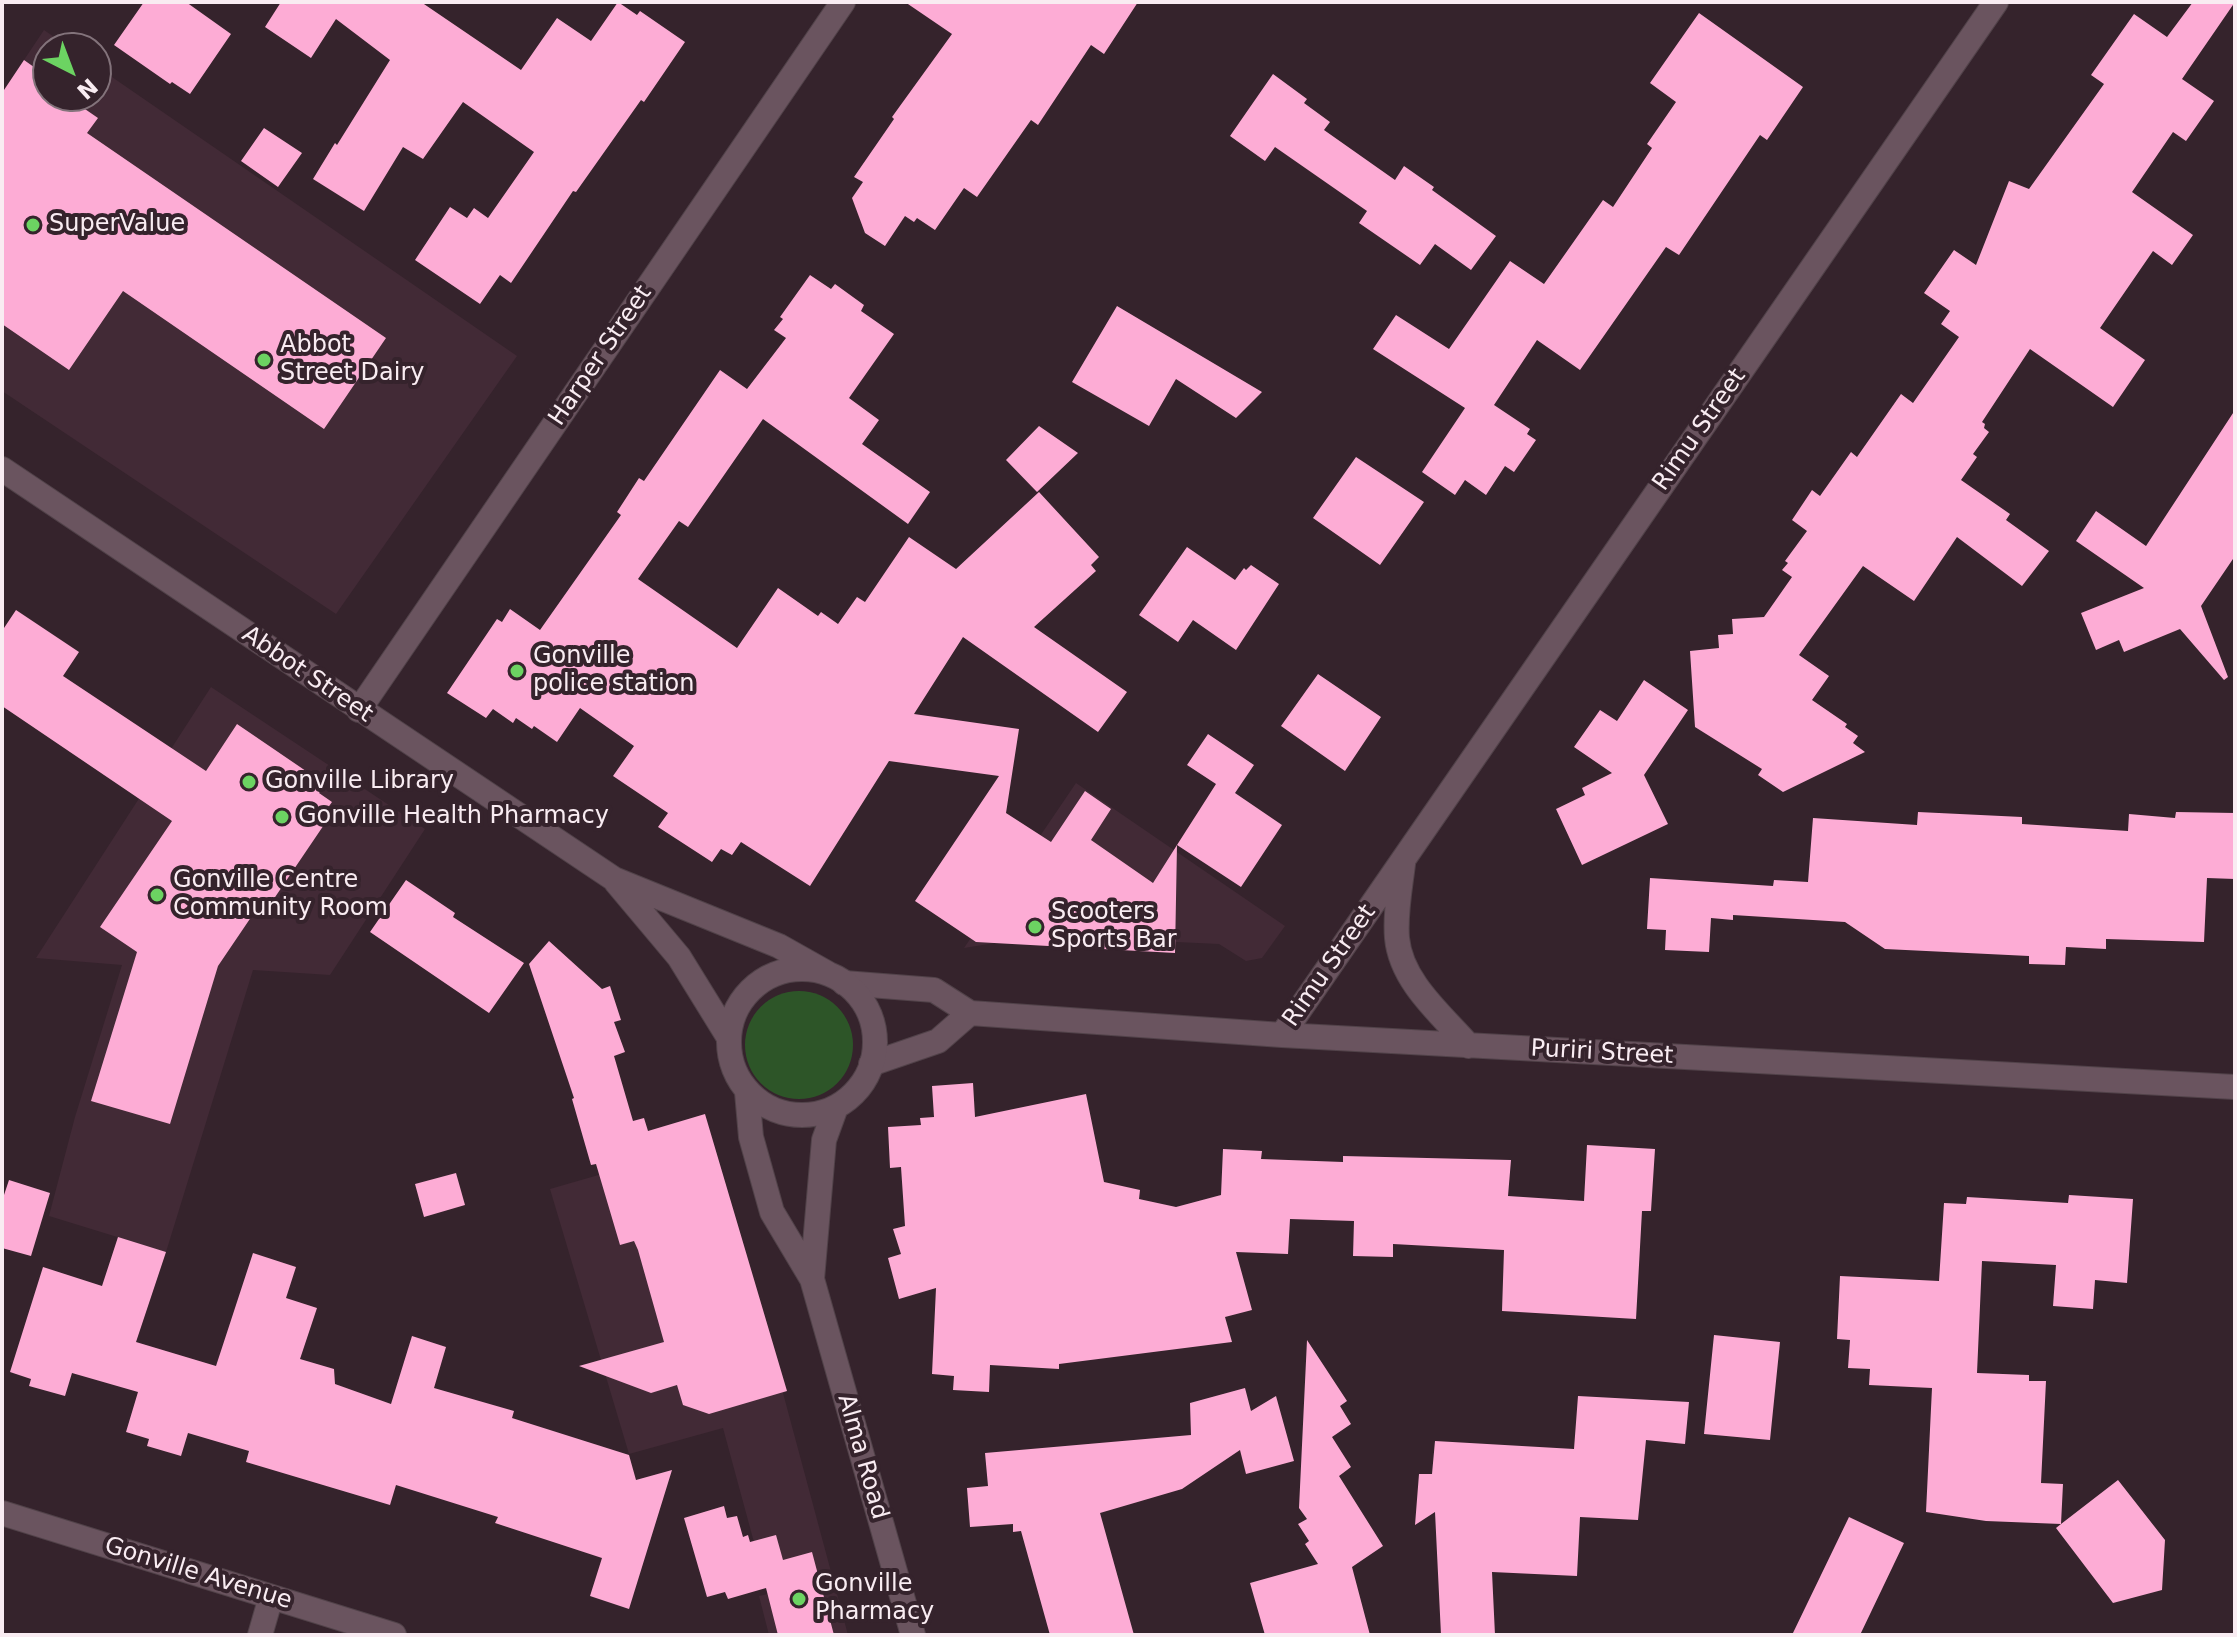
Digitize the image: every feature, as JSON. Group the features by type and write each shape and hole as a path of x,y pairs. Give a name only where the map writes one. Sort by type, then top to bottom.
{"street":[{"name":"Harper Street","path":"359,710 843,2"},
{"name":"Rimu Street","path":"1282,1035 1996,2"},
{"name":"Abbot Street","path":"2,469 614,879 779,946 836,978"},
{"name":"Rimu Street","path":"1404,858 1397,905 1397,941 1410,975 1423,994 1469,1046"},
{"name":"Abbot Street","path":"614,879 679,957 729,1038"},
{"path":"803,968 836,978 858,997 871,1019 875,1042 871,1064 857,1088 836,1107 813,1114 789,1114 766,1106 747,1092 730,1058 729,1038 733,1016 745,996 762,981 803,968"},
{"name":"Puriri Street","path":"836,978 934,990 970,1013 1469,1046 2235,1087"},
{"path":"871,1064 938,1041 970,1013"},
{"name":"Alma Road","path":"747,1092 751,1137 772,1212 812,1279 913,1635"},
{"name":"Alma Road","path":"812,1279 824,1140 836,1107"},
{"name":"Gonville Avenue","path":"2,1513 394,1635"},
{"path":"260,1635 271,1597"}],"shaded area":[{"path":"32,48 32,112 112,112 112,77 517,356 336,614 2,391 2,93"},
{"path":"211,687 425,829 330,975 253,970 166,1252 49,1216 75,1117 122,965 36,958"},
{"path":"1076,783 1285,926 1262,958 1246,961 1219,944 1176,942 1175,946 995,943 964,948"},
{"path":"713,1142 787,1391 783,1393 848,1635 769,1635 759,1596 768,1594 723,1428 629,1454 550,1189"}],"green space":[{"path":"799,991 820,995 837,1007 849,1024 853,1045 849,1066 837,1083 820,1095 799,1099 778,1095 761,1083 749,1066 745,1045 749,1024 761,1007 778,995"}],"building":[{"path":"144,2 186,2 231,34 190,94 172,82 170,84 114,45"},
{"path":"281,2 421,2 521,70 557,18 591,41 618,2 637,15 640,11 685,42 644,102 641,100 576,192 573,191 511,283 500,275 480,304 415,260 450,207 467,218 474,208 488,218 534,152 463,102 423,159 403,147 364,211 313,179 390,60 336,19 311,58 265,27"},
{"path":"905,2 1138,2 1104,54 1091,45 1038,125 1031,120 977,197 964,188 935,230 917,218 914,222 905,216 885,246 865,233 852,198 863,182 854,177 894,119 892,117 952,34"},
{"path":"2193,2 2235,2 2182,79 2214,101 2186,141 2173,132 2132,192 2193,235 2172,265 2153,251 2100,328 2145,360 2113,407 2030,349 1982,422 1989,432 1973,454 1977,457 1961,480 2010,514 2006,520 2049,551 2022,586 1957,537 1914,601 1863,566 1799,655 1829,676 1812,700 1847,724 1845,727 1858,736 1853,743 1865,752 1783,792 1758,775 1762,769 1695,727 1690,651 1719,648 1718,635 1733,634 1732,619 1764,617 1792,577 1782,570 1807,531 1792,520 1812,490 1820,496 1851,452 1857,457 1901,394 1913,403 1959,337 1941,324 1950,311 1924,293 1954,250 1976,265 2009,181 2029,189 2104,84 2091,75 2134,14 2167,37"},
{"path":"1699,13 1803,87 1767,140 1760,135 1679,255 1666,247 1580,370 1537,340 1494,405 1530,429 1527,434 1536,440 1514,472 1505,466 1486,495 1465,480 1455,495 1422,472 1465,408 1373,349 1396,315 1449,349 1510,261 1544,284 1603,200 1613,207 1652,148 1647,144 1676,102 1650,83"},
{"path":"24,60 32,66 32,112 89,112 98,118 87,133 386,338 324,429 123,291 69,370 2,324 2,93"},
{"path":"1273,74 1307,99 1304,103 1330,122 1324,130 1395,180 1404,166 1496,236 1471,270 1435,244 1420,265 1359,223 1367,211 1275,147 1265,161 1230,136"},
{"path":"264,128 302,153 278,187 241,161"},
{"path":"810,275 831,289 835,284 864,305 861,311 894,334 849,398 879,420 862,444 930,492 908,524 763,419 688,527 679,521 638,579 737,648 778,588 818,616 821,612 838,624 857,597 865,602 909,537 956,569 1039,492 1099,557 1091,565 1096,571 1034,627 1127,692 1098,732 963,637 914,714 1019,729 1006,813 1051,842 1085,791 1111,809 1091,840 1153,883 1177,845 1175,953 976,942 915,901 999,776 889,761 810,886 741,842 732,855 721,849 712,862 658,827 668,813 613,776 634,746 580,708 557,742 534,726 532,729 516,718 513,723 493,709 486,718 447,693 497,619 502,622 510,609 540,630 621,515 617,512 639,478 644,481 720,370 747,389 786,338 774,330"},
{"path":"1117,306 1262,392 1236,418 1176,379 1149,426 1072,382"},
{"path":"2235,410 2235,556 2201,606 2228,677 2224,680 2180,629 2124,652 2119,640 2096,650 2081,613 2144,588 2076,541 2096,511 2146,546"},
{"path":"1039,426 1078,453 1037,492 1006,460"},
{"path":"1356,457 1424,502 1380,565 1313,518"},
{"path":"1187,547 1235,580 1244,568 1246,570 1251,565 1279,584 1236,650 1193,620 1178,642 1139,615"},
{"path":"16,610 79,652 63,676 206,771 237,724 325,784 319,793 332,802 327,809 332,813 267,909 260,904 218,966 170,1124 91,1101 137,952 100,927 172,821 2,706 2,631"},
{"path":"1318,674 1381,717 1345,771 1281,726"},
{"path":"1644,680 1688,710 1644,775 1668,824 1582,865 1556,809 1585,795 1582,788 1612,773 1574,747 1600,710 1617,721"},
{"path":"1208,734 1254,765 1235,793 1282,825 1241,887 1177,845 1216,784 1187,765"},
{"path":"1918,812 2022,817 2022,824 2128,831 2129,814 2175,818 2176,812 2235,813 2235,879 2207,878 2204,942 2106,939 2106,949 2066,947 2065,965 2029,964 2029,956 1885,949 1845,922 1733,915 1733,920 1711,918 1709,952 1665,950 1666,930 1647,929 1650,878 1773,886 1774,880 1808,882 1813,818 1917,825"},
{"path":"406,880 455,913 453,917 524,963 489,1013 370,932"},
{"path":"549,941 602,989 610,986 621,1020 614,1022 625,1052 614,1056 633,1121 644,1118 648,1131 705,1114 787,1391 709,1414 683,1405 677,1385 651,1393 579,1366 664,1342 638,1250 634,1241 620,1245 596,1164 591,1165 574,1098 529,964"},
{"path":"973,1083 975,1117 1086,1094 1104,1182 1140,1190 1139,1199 1176,1207 1221,1195 1223,1149 1262,1151 1261,1159 1343,1162 1343,1156 1511,1160 1508,1196 1584,1201 1587,1145 1655,1149 1651,1211 1642,1211 1636,1319 1502,1311 1504,1250 1393,1244 1393,1257 1353,1256 1354,1221 1290,1219 1288,1254 1236,1252 1252,1310 1225,1317 1232,1342 1059,1364 1059,1369 990,1365 989,1392 953,1390 954,1376 932,1374 936,1288 899,1299 888,1258 901,1254 893,1229 905,1226 901,1167 890,1168 888,1127 921,1125 920,1118 934,1117 932,1086"},
{"path":"456,1173 465,1205 424,1217 415,1184"},
{"path":"9,1180 50,1193 31,1256 2,1248 2,1201"},
{"path":"2069,1195 2133,1199 2127,1283 2095,1280 2093,1309 2053,1306 2056,1265 1982,1261 1977,1373 2029,1375 2029,1381 2046,1381 2041,1483 2063,1484 2061,1524 1986,1521 1926,1512 1932,1388 1869,1385 1870,1369 1848,1368 1850,1340 1837,1339 1840,1276 1939,1281 1944,1203 1966,1204 1967,1197 2068,1203"},
{"path":"118,1237 166,1252 136,1342 216,1366 253,1253 296,1267 286,1298 317,1308 300,1359 334,1369 335,1384 391,1404 412,1336 446,1347 434,1388 514,1411 512,1418 629,1455 636,1480 672,1470 629,1609 590,1596 602,1558 495,1523 498,1517 396,1485 390,1505 246,1462 249,1451 188,1433 181,1456 147,1446 149,1439 126,1432 138,1392 72,1373 65,1396 29,1386 31,1379 10,1372 43,1267 102,1286"},
{"path":"1714,1335 1780,1342 1770,1440 1704,1434"},
{"path":"1307,1340 1347,1401 1340,1406 1351,1424 1332,1437 1351,1467 1339,1476 1383,1546 1352,1567 1370,1635 1265,1635 1250,1583 1318,1564 1305,1544 1309,1541 1298,1524 1307,1519 1299,1508"},
{"path":"1245,1388 1251,1411 1276,1396 1294,1461 1246,1474 1240,1450 1182,1489 1100,1513 1134,1635 1050,1635 1021,1531 1013,1532 1013,1524 970,1527 967,1488 988,1486 985,1453 1191,1435 1190,1403"},
{"path":"1578,1396 1689,1402 1685,1444 1646,1440 1638,1520 1580,1517 1577,1576 1492,1572 1495,1635 1441,1635 1435,1512 1415,1525 1419,1474 1432,1474 1435,1441 1574,1449"},
{"path":"2118,1480 2165,1540 2162,1590 2113,1603 2056,1528"},
{"path":"724,1506 727,1518 737,1516 743,1537 748,1535 750,1542 776,1535 783,1560 812,1552 834,1635 778,1635 766,1588 728,1599 725,1592 707,1597 684,1518"},
{"path":"1849,1517 1904,1543 1860,1635 1792,1635"}],"place":[{"name":"SuperValue","path":"33,225"},
{"name":"Abbot Street Dairy","path":"264,360"},
{"name":"Gonville police station","path":"517,671"},
{"name":"Gonville Library","path":"249,782"},
{"name":"Gonville Health Pharmacy","path":"282,817"},
{"name":"Gonville Centre Community Room","path":"157,895"},
{"name":"Scooters Sports Bar","path":"1035,927"},
{"name":"Gonville Pharmacy","path":"799,1599"}]}
